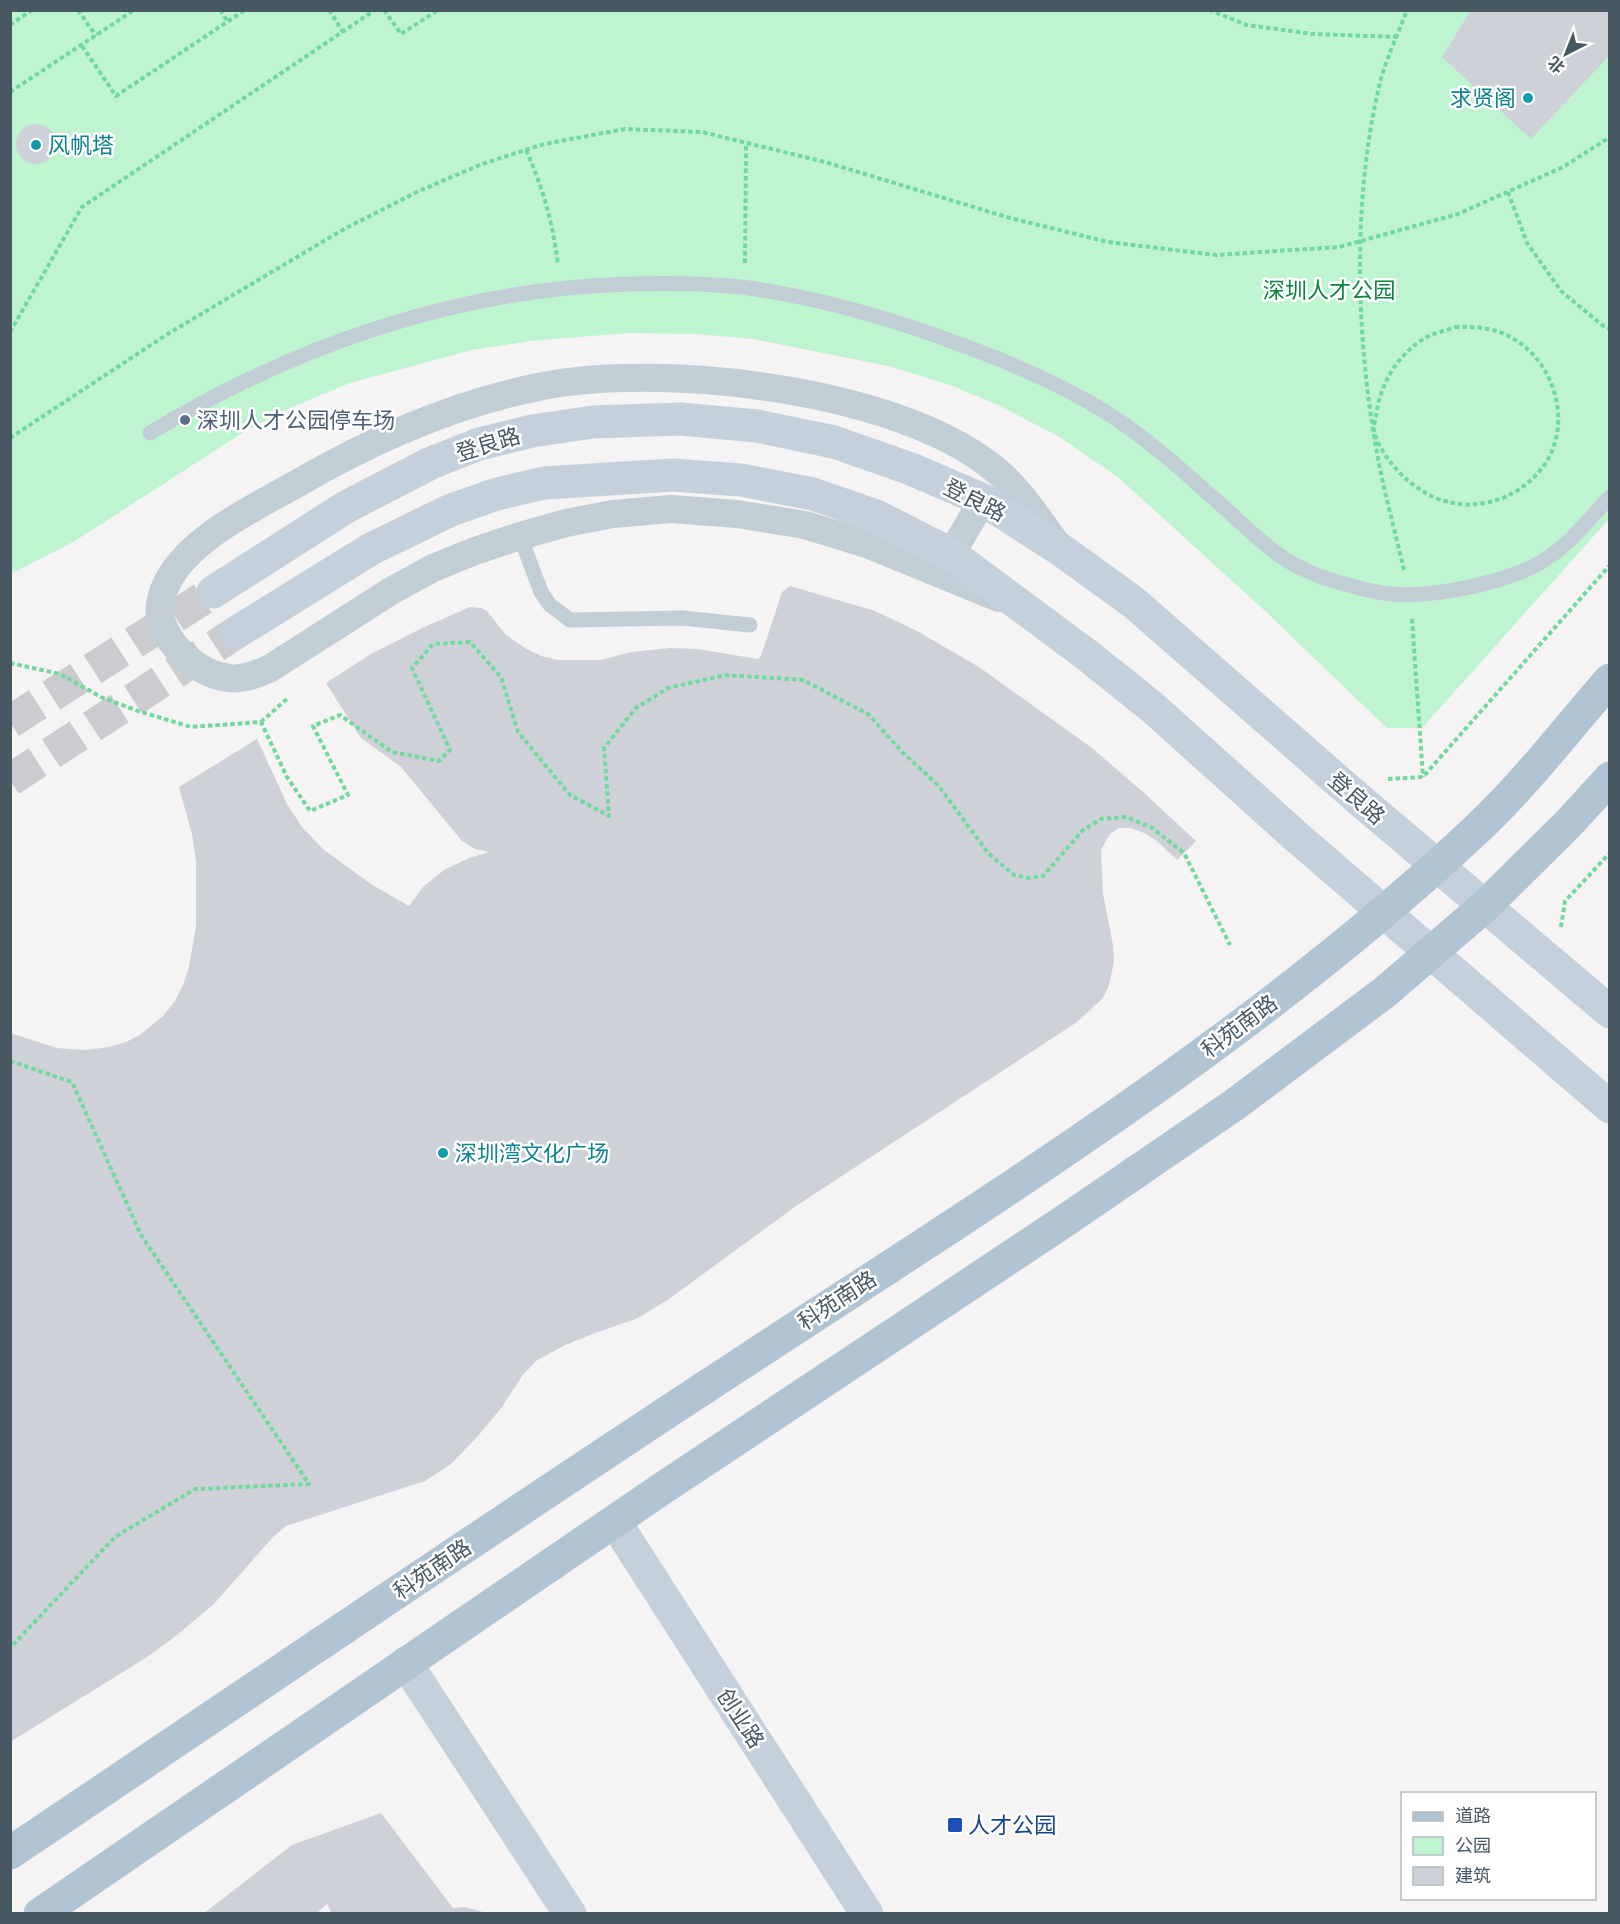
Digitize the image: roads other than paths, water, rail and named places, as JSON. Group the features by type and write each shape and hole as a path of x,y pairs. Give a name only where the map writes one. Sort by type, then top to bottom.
{"main road":[{"name":"登良路","path":"213,592 346,507 431,463 479,444 522,433 593,422 680,419 757,426 834,442 910,469 983,500 1061,550 1133,602 1436,865 1610,1012"},
{"path":"237,632 371,549 412,528 451,510 497,494 544,483 674,475 741,480 824,498 876,516 951,554 1087,654 1152,707 1382,911 1610,1107"},
{"name":"科苑南路","path":"10,1853 626,1439 1032,1172 1195,1059 1274,1001 1436,865 1501,804 1610,680"},
{"path":"40,1914 406,1663 1234,1105 1385,992 1485,906 1569,823 1610,778"},
{"name":"创业路","path":"615,1522 867,1914"},
{"path":"406,1663 570,1914"}],"street":[{"path":"1024,609 867,544 805,525 737,514 671,509 612,514 566,523 475,551 433,568 391,591 269,669 250,676 233,679 214,675 198,667 169,638 160,618 161,597 168,580 181,560 202,541 317,472 419,423 457,410 538,387 593,379 663,378 729,383 852,403 899,417 974,453 996,469 1016,490 1061,550"},
{"path":"951,554 983,500"}],"lane":[{"path":"150,433 198,404 264,373 338,342 407,317 524,293 588,285 671,283 745,288 849,308 920,329 990,355 1054,384 1106,412 1152,447 1263,543 1298,567 1348,585 1391,594 1410,594 1473,585 1512,575 1544,561 1566,544 1610,497"},
{"path":"520,536 541,592 550,605 570,620 682,618 750,625"}],"tunnel":[{"path":"10,722 213,592"},
{"path":"10,780 237,632"}],"place":[{"name":"求贤阁","path":"1528,98"},
{"name":"风帆塔","path":"36,145"},
{"name":"深圳人才公园停车场","path":"185,420"},
{"name":"深圳湾文化广场","path":"443,1153"},
{"name":"人才公园","path":"955,1825"}],"park label":[{"name":"深圳人才公园","path":"1329,290"}]}
